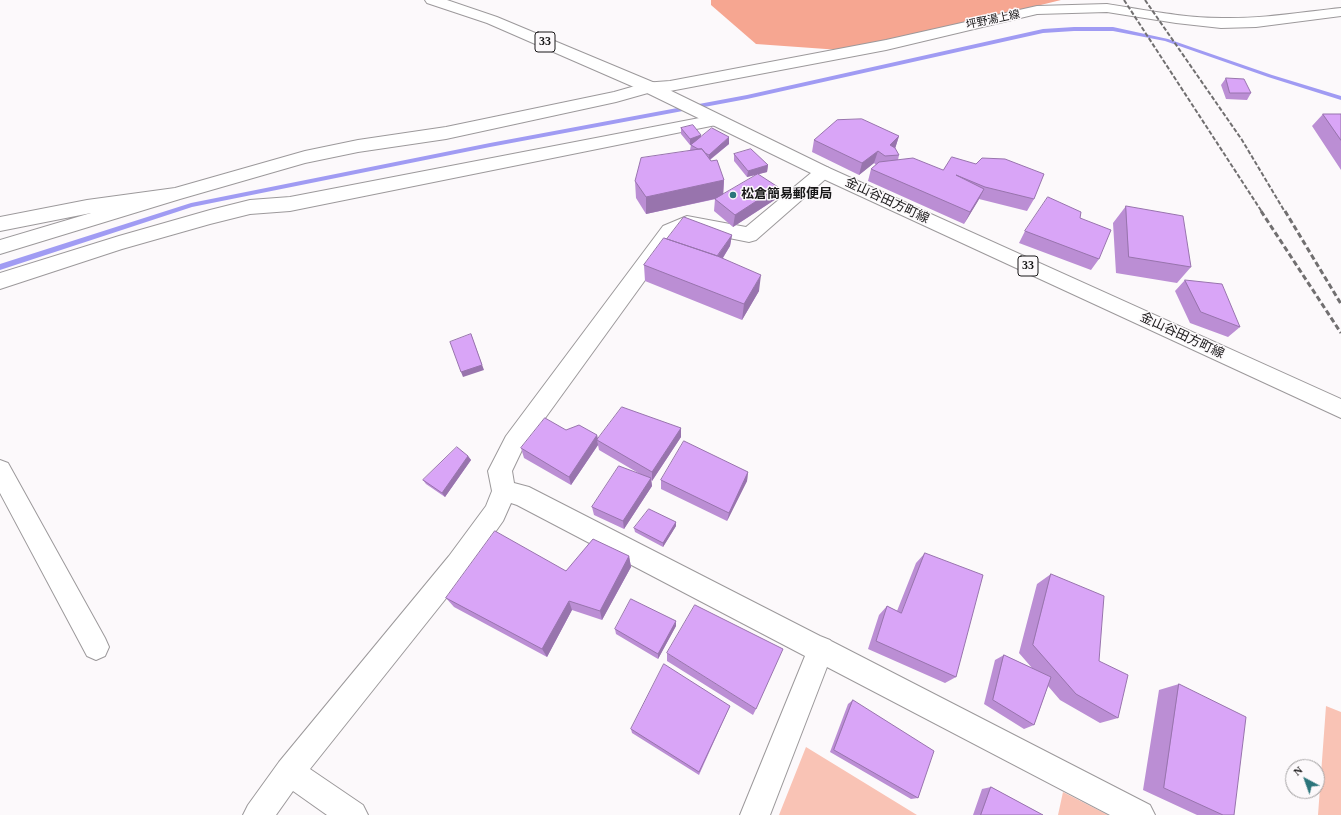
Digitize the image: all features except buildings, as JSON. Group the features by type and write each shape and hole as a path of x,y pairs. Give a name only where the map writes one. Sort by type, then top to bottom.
{"street":[{"name":"金山谷田方町線","path":"432,0 492,20 652,89 823,172 1341,409"},
{"name":"坪野湯上線","path":"652,89 886,45 1037,10 1107,8 1176,19 1221,23 1256,22 1341,12"},
{"path":"0,247 305,156 358,146 446,133 652,89"},
{"path":"0,281 126,241 250,207 290,204 715,120"},
{"path":"258,815 289,772 458,564 496,513 504,491 500,471 514,443 670,231 687,223 749,235 774,216 823,172"},
{"path":"0,224 55,212 125,200 174,194"},
{"path":"0,470 96,647"},
{"path":"504,491 521,495 1140,815"},
{"path":"755,815 821,649"},
{"path":"289,772 353,815"}],"shaded area":[{"path":"711,0 1061,0 854,51 756,44 711,5"},
{"path":"1326,706 1341,712 1341,815 1318,815 1319,799 1325,799 1325,759 1322,759"},
{"path":"806,747 917,815 779,815"},
{"path":"1063,792 1108,815 1058,815"}],"waterway":[{"path":"0,267 191,205 490,145 747,97 1043,31 1113,29 1166,40 1270,76 1341,98"}],"railway":[{"path":"1124,0 1262,212"},
{"path":"1145,0 1242,140 1285,212"},
{"path":"1261,211 1341,333"},
{"path":"1285,211 1341,304"}],"place":[{"name":"松倉簡易郵便局","path":"733,195"}]}
